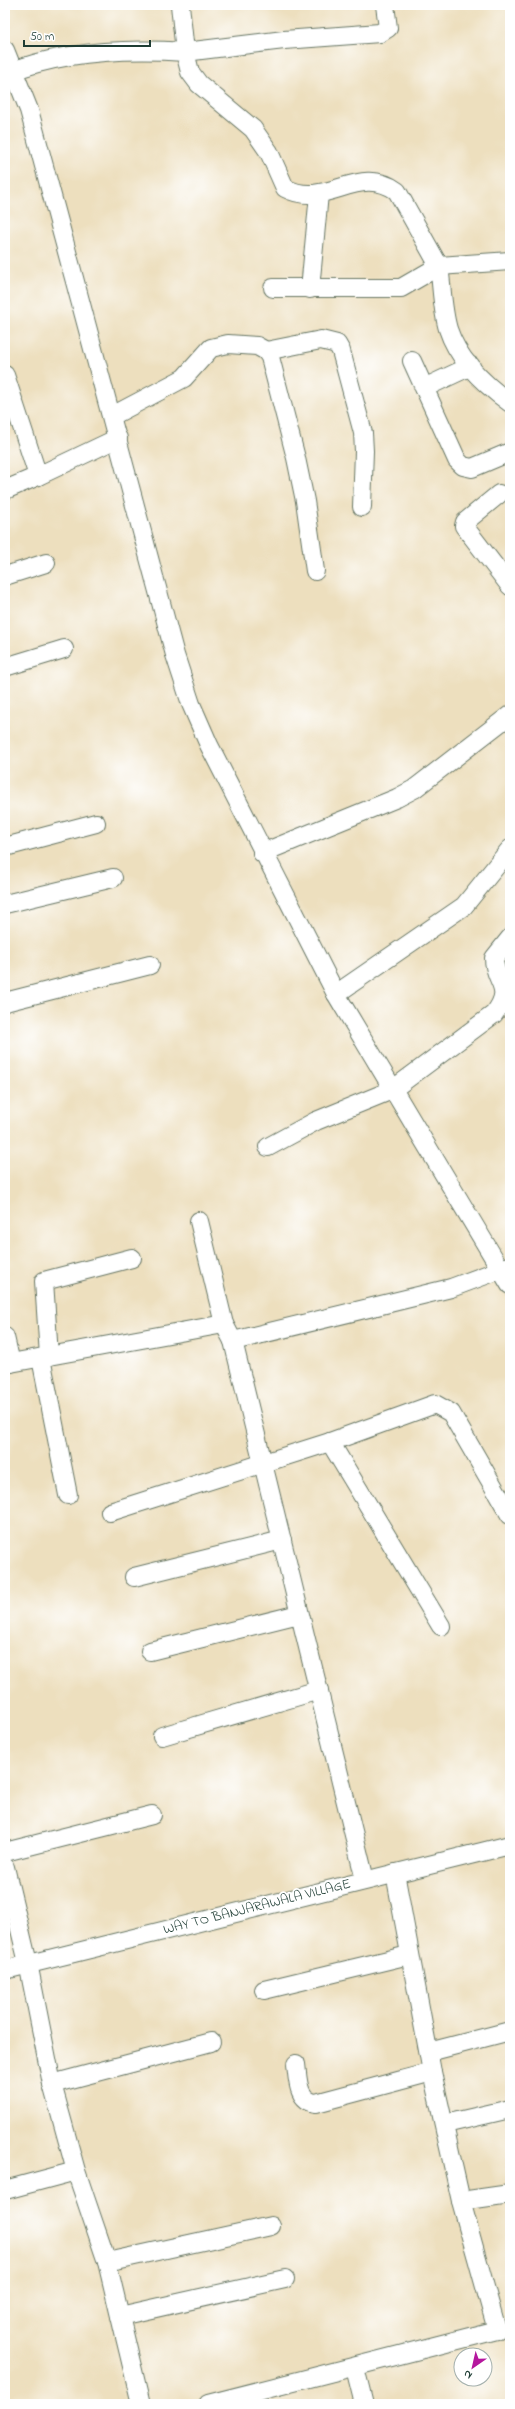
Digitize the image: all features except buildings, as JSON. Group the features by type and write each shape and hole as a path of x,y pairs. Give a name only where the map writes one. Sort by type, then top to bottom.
{"street":[{"path":"180,5 185,52 190,72 199,84 253,129 269,152 285,188 295,194 319,194 359,182 387,184 397,191 439,266 449,330 471,366 488,388 510,403"},
{"path":"10,72 72,56 115,50 185,52 284,40 380,33 388,28 385,5"},
{"path":"5,50 10,72 29,110 175,655 191,704 209,745 262,853 336,994 392,1090 506,1268 510,1285"},
{"path":"310,289 319,194"},
{"path":"273,288 400,288 439,266 510,261"},
{"path":"266,351 321,340 331,341 339,347 363,433 364,451 362,507"},
{"path":"112,416 184,378 211,348 228,344 257,346 266,351 270,357 296,458 305,501 315,571"},
{"path":"412,362 457,460 463,466 472,468 510,452"},
{"path":"424,388 471,366"},
{"path":"5,375 38,476"},
{"path":"5,490 118,438"},
{"path":"499,494 465,522 464,526 510,586"},
{"path":"5,576 46,563"},
{"path":"5,667 64,649"},
{"path":"262,853 397,798 414,789 510,715"},
{"path":"5,847 96,822"},
{"path":"336,994 464,906 510,849"},
{"path":"5,904 113,878"},
{"path":"268,1147 334,1112 392,1090 501,1006 506,1000 506,986 495,966 494,958 510,938"},
{"path":"5,1002 150,965"},
{"path":"199,1221 224,1324 233,1341 264,1462 299,1614 365,1880"},
{"path":"68,1495 45,1357 44,1281 132,1258"},
{"path":"233,1341 470,1283 506,1268"},
{"path":"5,1337 8,1364 224,1324"},
{"path":"110,1512 330,1442 430,1405 439,1405 450,1413 510,1515"},
{"path":"330,1442 441,1626"},
{"path":"134,1577 282,1540"},
{"path":"150,1651 299,1614"},
{"path":"162,1736 319,1690"},
{"path":"5,1852 152,1815"},
{"name":"WAY TO BANJARAWALA VILLAGE","path":"5,1970 28,1963 365,1880 510,1846"},
{"path":"5,1867 28,1963 52,2084 76,2171 107,2262 141,2404"},
{"path":"208,2404 241,2400 504,2328 462,2201 432,2072 409,1955 395,1873"},
{"path":"264,1990 409,1955"},
{"path":"429,2052 510,2031"},
{"path":"52,2084 211,2042"},
{"path":"296,2064 302,2096 310,2102 316,2103 432,2072"},
{"path":"445,2124 510,2109"},
{"path":"5,2190 76,2171"},
{"path":"462,2201 510,2194"},
{"path":"107,2262 272,2226"},
{"path":"120,2316 285,2279"},
{"path":"355,2368 364,2404"}]}
